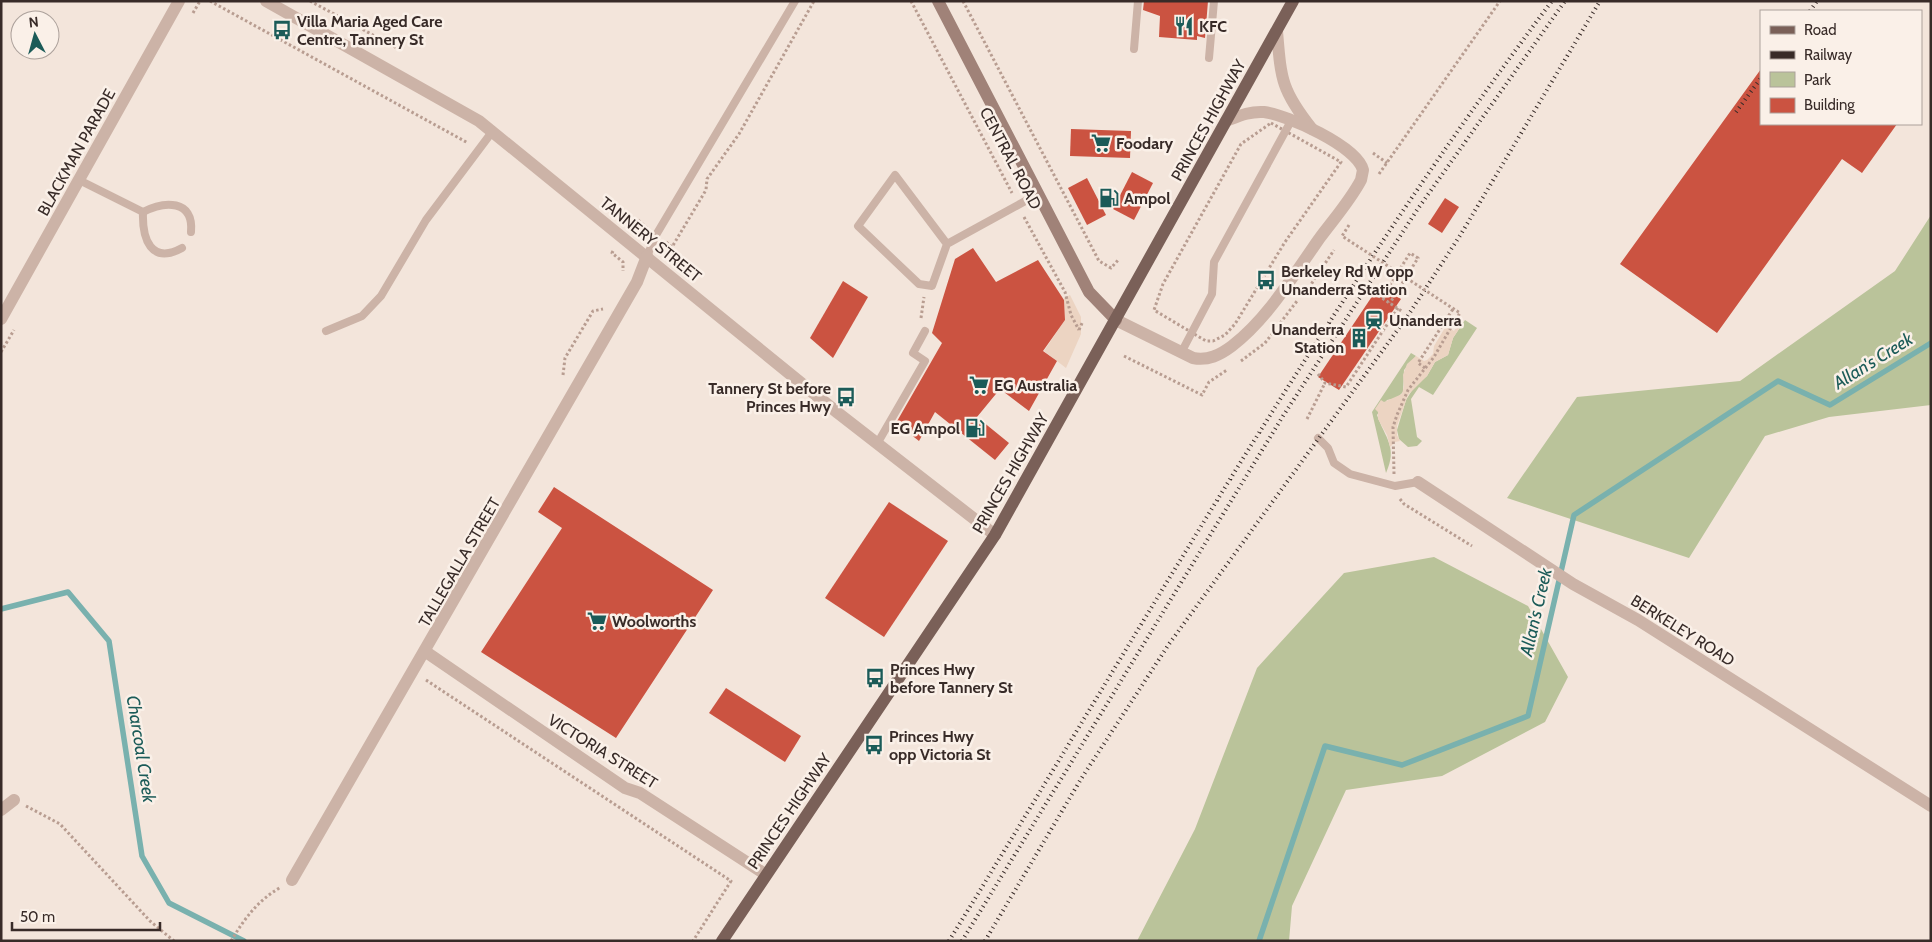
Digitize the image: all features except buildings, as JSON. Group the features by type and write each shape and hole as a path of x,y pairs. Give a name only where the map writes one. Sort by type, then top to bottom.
{"main road":[{"name":"PRINCES HIGHWAY","path":"722,941 765,874 995,535 1293,1"}],"street":[{"name":"BLACKMAN PARADE","path":"1,319 179,1"},
{"name":"TANNERY STREET","path":"266,1 478,121 877,444 995,535"},
{"name":"CENTRAL ROAD","path":"938,1 1089,292 1116,320"},
{"path":"1116,320 1181,354 1193,358 1207,359 1226,350 1240,339 1274,301 1359,184 1363,170 1359,160 1312,129 1294,106 1284,86 1277,31"},
{"path":"1226,121 1242,114 1258,112 1273,114 1288,126 1312,129"},
{"name":"TALLEGALLA STREET","path":"292,880 426,652 637,282 647,256"},
{"name":"BERKELEY ROAD","path":"1418,482 1573,584 1638,620 1931,806"},
{"name":"VICTORIA STREET","path":"426,652 625,788 640,793 765,874"},
{"path":"1,810 14,800"}],"lane":[{"path":"647,256 656,235 795,1"},
{"path":"1134,49 1138,1"},
{"path":"1209,58 1214,1"},
{"path":"1181,354 1212,294 1214,262 1288,126"},
{"path":"326,331 362,316 381,296 426,220 492,132"},
{"path":"947,244 895,175 858,226 919,284 932,286 947,244 1038,194"},
{"path":"79,180 143,212"},
{"path":"143,212 158,205 172,205 185,210 192,221 191,232"},
{"path":"143,212 142,230 150,246 160,254 171,254 182,248"},
{"path":"877,444 925,361 913,353 925,331"},
{"path":"1318,438 1328,448 1334,463 1341,469 1380,483 1395,486 1418,482"}],"path":[{"path":"210,1 472,145"},
{"path":"310,1 397,48"},
{"path":"665,242 672,246 706,190 708,179 739,134 814,1"},
{"name":"CENTRAL ROAD","path":"911,1 1065,292 1071,315 1079,330 1083,321"},
{"name":"CENTRAL ROAD","path":"963,1 1099,261 1111,268 1119,259"},
{"path":"1271,123 1288,126 1341,162 1285,242 1235,324 1225,335 1213,341 1206,341 1154,310 1163,284 1241,144 1271,123"},
{"path":"637,219 648,229"},
{"path":"1308,290 1349,225"},
{"path":"1342,236 1460,313 1425,368 1408,390 1394,422 1395,486 1404,504 1472,546"},
{"path":"1382,298 1410,253 1418,258 1390,303"},
{"path":"925,331 921,319 926,285"},
{"path":"1370,290 1404,312"},
{"path":"1318,374 1325,383 1346,386 1398,308"},
{"path":"1425,368 1418,363 1453,308"},
{"path":"1124,356 1202,395 1209,382 1218,375"},
{"path":"1307,418 1325,383"},
{"path":"433,685 731,881 693,941"},
{"path":"14,800 60,824 150,921 174,941"},
{"path":"231,941 249,912 261,900 292,880"}],"green space":[{"path":"1931,215 1931,405 1829,417 1765,436 1689,558 1507,498 1577,397 1740,381 1895,271"},
{"path":"1465,320 1477,328 1433,395 1419,387 1411,399 1417,437 1422,441 1417,446 1408,447 1399,439 1397,430 1406,400 1414,387 1427,376 1435,362 1448,355 1453,338"},
{"path":"1411,353 1416,356 1404,370 1403,392 1397,398 1387,400 1377,415 1391,449 1386,473 1372,412"},
{"path":"1434,557 1528,606 1568,677 1545,722 1442,776 1346,790 1292,906 1289,941 1137,941 1195,829 1257,668 1344,573"}],"shaded area":[{"path":"1070,295 1081,317 1081,334 1066,368 1044,351 1065,320 1064,298"},
{"path":"1460,321 1463,323 1453,338 1448,355 1435,362 1427,376 1408,395 1397,426 1397,435 1400,441 1395,442 1390,447 1387,435 1378,419 1378,412 1375,409 1381,400 1384,402 1402,394 1404,386 1403,375 1407,364 1416,356 1424,361 1427,360 1433,354 1434,346 1446,326 1454,331"}],"waterway":[{"name":"Allan's Creek","path":"1259,941 1325,746 1402,765 1528,716 1574,515 1778,381 1830,405 1931,343"},
{"name":"Charcoal Creek","path":"1,609 68,592 109,641 142,856 169,903 244,941"}],"railway":[{"path":"949,941 1166,583 1314,346 1470,114 1552,1"},
{"path":"962,941 1283,416 1417,210 1565,1"},
{"path":"985,941 1081,779 1169,644 1407,317 1461,234 1600,1"},
{"path":"1811,10 1817,1"},
{"path":"1736,112 1760,79"}],"place":[{"name":"KFC","path":"1184,26"},
{"name":"Villa Maria Aged Care Centre, Tannery St","path":"282,30"},
{"name":"Foodary","path":"1101,143"},
{"name":"Ampol","path":"1109,198"},
{"name":"Berkeley Rd W opp Unanderra Station","path":"1266,280"},
{"name":"Unanderra","path":"1374,320"},
{"name":"Unanderra Station","path":"1359,338"},
{"name":"EG Australia","path":"979,385"},
{"name":"Tannery St before Princes Hwy","path":"846,397"},
{"name":"EG Ampol","path":"975,428"},
{"name":"Woolworths","path":"597,621"},
{"name":"Princes Hwy before Tannery St","path":"875,678"},
{"name":"Princes Hwy opp Victoria St","path":"874,745"}]}
